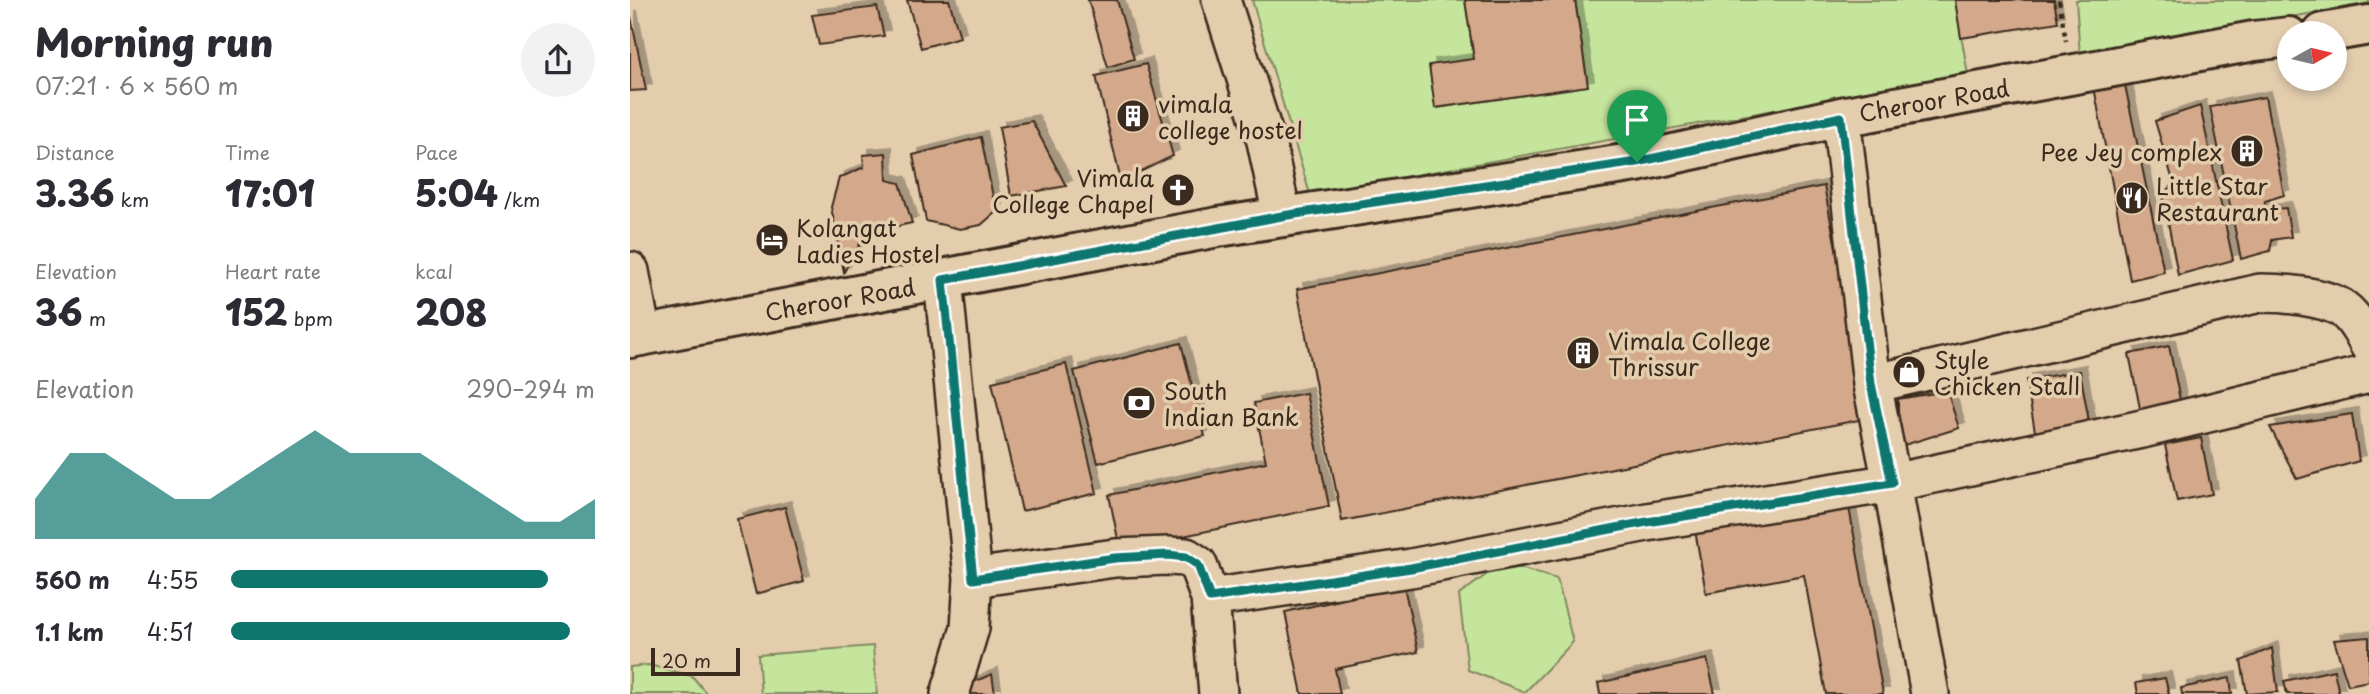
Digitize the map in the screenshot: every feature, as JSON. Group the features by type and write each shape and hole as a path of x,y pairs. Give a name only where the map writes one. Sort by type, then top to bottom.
{"main road":[{"path":"2347,29 2369,25"},
{"name":"Cheroor Road","path":"636,337 1282,216 1637,162 1841,117 2277,38"}],"street":[{"path":"1221,0 1266,141 1282,216"},
{"path":"1841,117 1871,384 1892,483 1930,694"},
{"path":"630,271 636,337"},
{"path":"943,280 973,579 970,628 950,694"},
{"path":"1871,384 2260,293 2282,293 2331,303 2344,309 2369,345"},
{"path":"1210,598 1411,568 1647,522 1892,483 2141,429 2369,374"},
{"path":"973,579 1115,558 1168,555 1186,557 1198,565 1210,598 1218,694"}],"path":[{"path":"2059,0 2071,75"}],"green space":[{"path":"1252,0 1465,0 1474,59 1429,65 1436,108 1588,86 1575,0 1955,0 1968,75 1310,194"},
{"path":"2076,0 2369,0 2369,3 2080,55"},
{"path":"1502,563 1557,579 1573,642 1525,692 1468,670 1459,595"},
{"path":"873,646 877,694 761,694 758,655"},
{"path":"649,665 692,676 707,694 630,694 630,667"}],"building":[{"path":"907,0 949,0 960,37 921,48"},
{"path":"1088,0 1117,0 1134,59 1108,67"},
{"path":"1465,0 1575,0 1588,86 1435,108 1429,65 1474,59"},
{"path":"1955,0 2054,0 2058,22 1961,38"},
{"path":"877,7 884,36 819,45 812,15"},
{"path":"631,17 646,90 630,91"},
{"name":"vimala college hostel","path":"1146,64 1173,156 1121,181 1096,76"},
{"name":"Little Star Restaurant","path":"2125,85 2164,272 2130,280 2094,87"},
{"name":"Pee Jey complex","path":"2265,97 2284,195 2265,201 2264,210 2286,208 2291,237 2272,240 2270,251 2241,259 2210,107"},
{"path":"2200,106 2233,260 2178,275 2163,195 2174,184 2155,121"},
{"path":"1032,121 1066,186 1011,196 999,127"},
{"path":"981,137 996,212 981,225 960,229 926,221 913,155"},
{"path":"886,153 887,180 900,183 912,223 866,233 844,272 831,207 839,178 864,167 863,155"},
{"name":"Vimala College Thrissur","path":"1824,186 1869,418 1342,521 1297,289"},
{"name":"South Indian Bank","path":"1181,343 1205,436 1098,463 1074,371"},
{"path":"2169,346 2182,410 2142,418 2129,354"},
{"path":"1066,364 1097,493 1022,511 992,382"},
{"path":"2080,371 2090,427 2036,437 2026,380"},
{"path":"1947,391 1959,428 1898,447 1898,399"},
{"path":"1306,393 1329,506 1120,549 1109,495 1266,462 1254,403"},
{"path":"2352,414 2359,461 2297,479 2270,427"},
{"path":"2201,438 2212,494 2177,501 2165,445"},
{"path":"1848,502 1883,694 1826,694 1804,575 1706,593 1695,530"},
{"path":"785,507 804,581 756,594 737,519"},
{"path":"1404,586 1418,652 1335,669 1340,694 1302,694 1285,612"},
{"path":"2369,637 2369,681 2348,685 2334,640"},
{"path":"2272,648 2278,692 2247,694 2241,661"},
{"path":"1707,659 1715,694 1600,694 1598,683"},
{"path":"2334,670 2339,694 2287,694 2284,681"},
{"path":"992,674 995,694 968,694 969,684"},
{"path":"2165,678 2169,694 2138,694 2136,683"},
{"path":"2230,678 2232,694 2182,694 2181,688"}],"place":[{"name":"vimala college hostel","path":"1133,116"},
{"name":"Pee Jey complex","path":"2247,151"},
{"name":"Vimala College Chapel","path":"1178,190"},
{"name":"Little Star Restaurant","path":"2132,198"},
{"name":"Kolangat Ladies Hostel","path":"772,240"},
{"name":"Vimala College Thrissur","path":"1583,353"},
{"name":"Style Chicken Stall","path":"1909,372"},
{"name":"South Indian Bank","path":"1139,403"}],"route":[{"path":"1841,117 1871,384 1892,483 1647,522 1411,568 1210,598 1198,565 1186,557 1168,555 1115,558 973,579 943,280 1282,216 1637,162 1841,117"}]}
